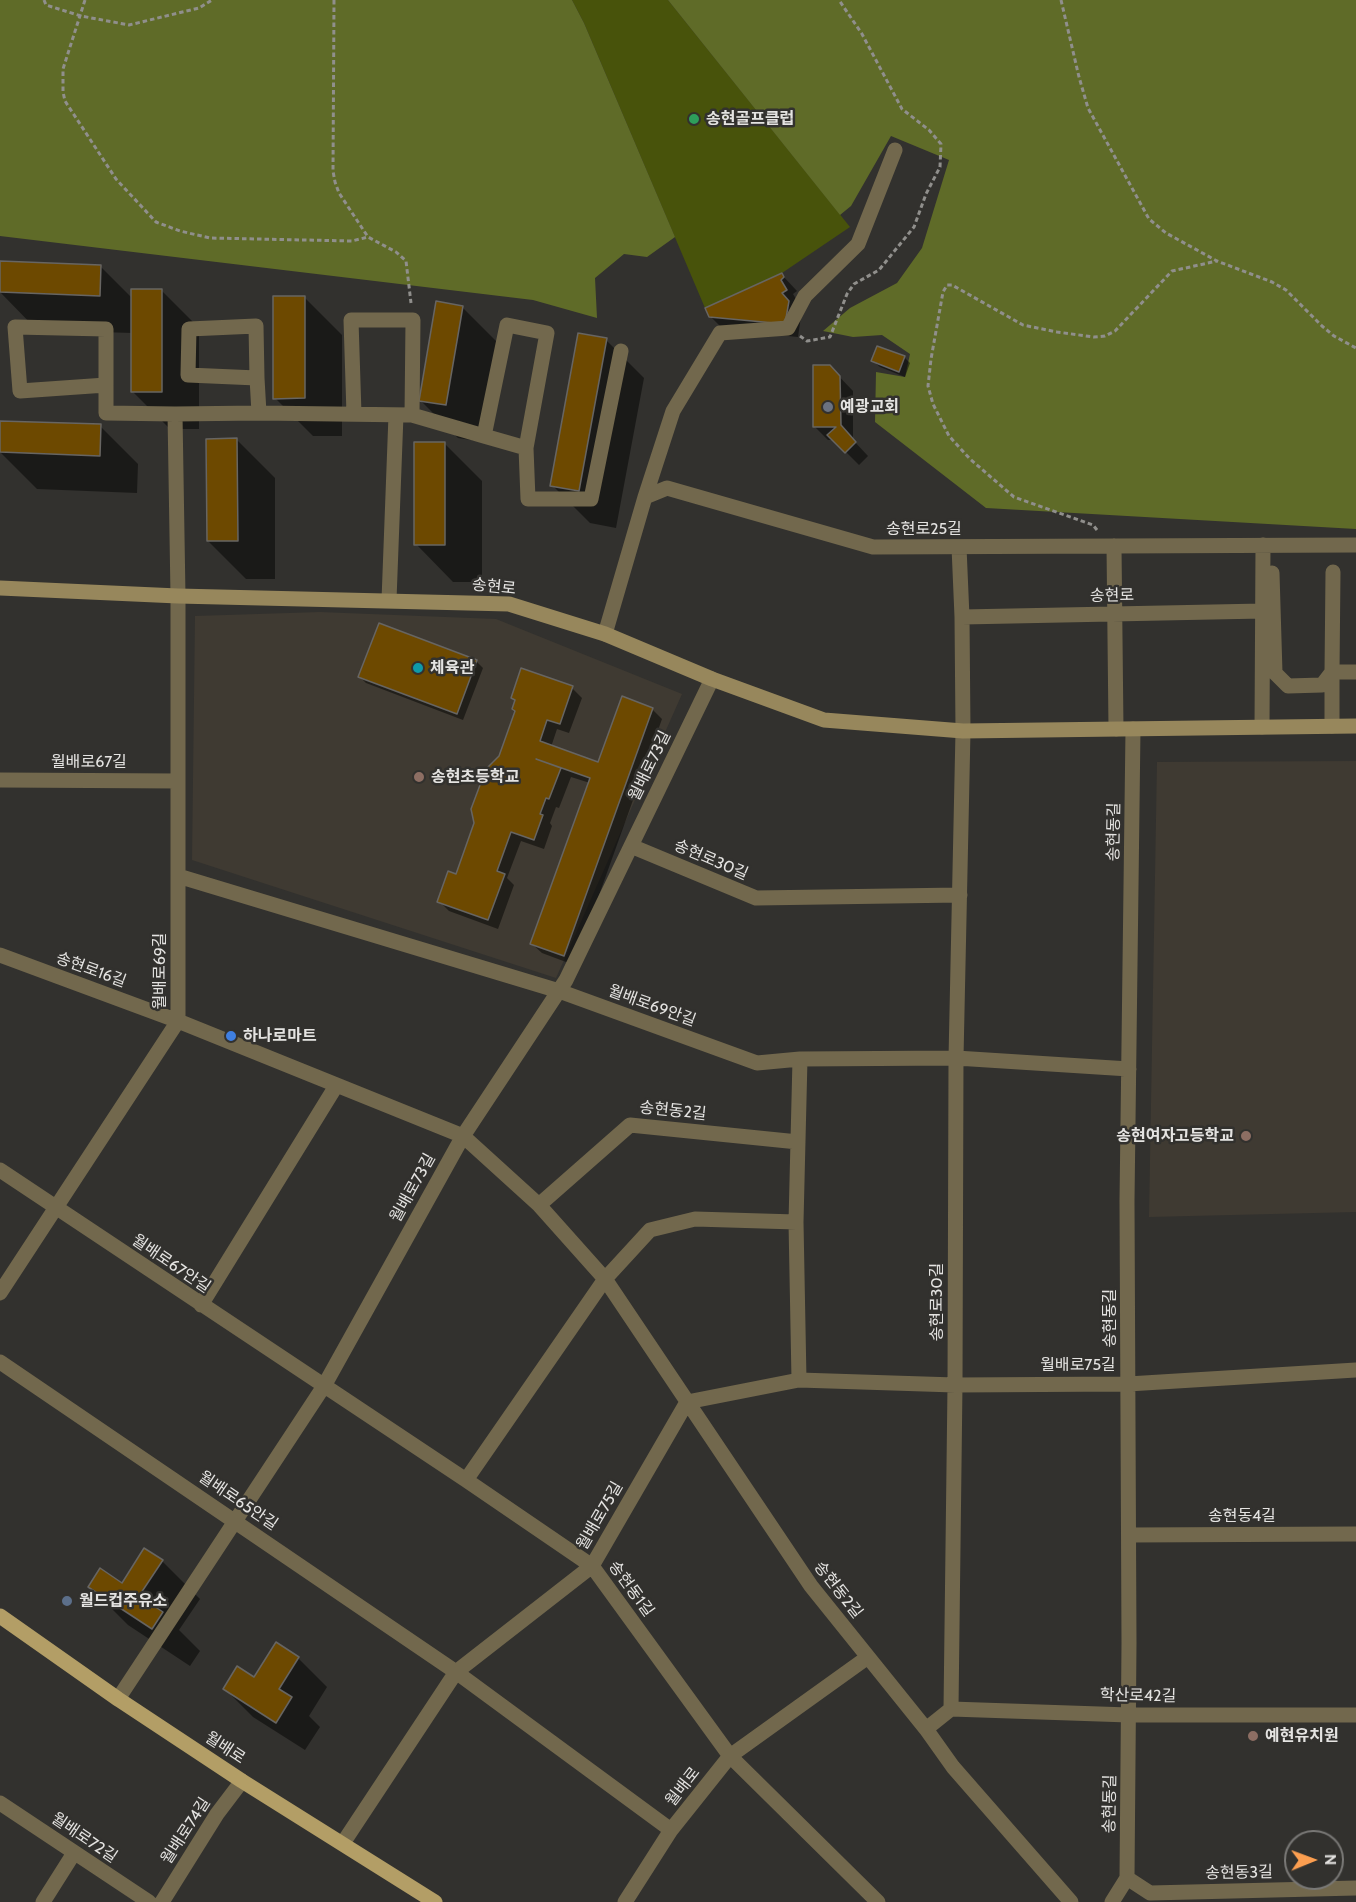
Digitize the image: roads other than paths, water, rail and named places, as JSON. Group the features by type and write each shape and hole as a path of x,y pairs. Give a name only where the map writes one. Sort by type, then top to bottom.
{"main road":[{"name":"송현로","path":"0,588 178,596 509,604 605,634 712,679 824,720 963,731 1356,726"},
{"name":"월배로","path":"0,1616 118,1699 242,1781 435,1902"}],"street":[{"path":"605,634 673,411 720,333 788,328 805,296 858,244 895,150"},
{"path":"354,414 351,320 413,320 389,600"},
{"path":"484,436 507,324 547,333 526,448 528,499 591,499 621,351"},
{"path":"106,385 20,391 15,327 106,329 106,385 106,413 404,415 526,448"},
{"path":"257,378 188,375 189,329 256,327 259,413"},
{"name":"월배로69길","path":"0,1293 178,1021 176,414"},
{"name":"송현로25길","path":"645,497 667,488 873,547 1356,545"},
{"path":"1262,727 1263,545"},
{"path":"1114,546 1116,729"},
{"path":"959,547 963,731"},
{"path":"1332,726 1333,572"},
{"path":"1272,573 1275,674 1288,686 1322,685 1332,672"},
{"name":"송현로","path":"962,617 1263,611"},
{"path":"1332,672 1356,672"},
{"name":"월배로73길","path":"118,1699 324,1386 463,1136 566,980 712,679"},
{"name":"송현동길","path":"1127,1878 1129,1069 1133,729"},
{"name":"송현로30길","path":"951,1709 956,1058 963,731"},
{"name":"월배로67길","path":"0,780 178,781"},
{"name":"송현로30길","path":"631,846 756,898 960,895"},
{"name":"월배로69안길","path":"178,876 559,991 757,1064 800,1059 956,1058 1129,1069"},
{"name":"송현로16길","path":"0,955 178,1021 463,1136"},
{"path":"799,1380 796,1222 800,1059"},
{"path":"201,1305 336,1086"},
{"name":"송현동2길","path":"539,1205 630,1125 798,1142"},
{"name":"송현동2길","path":"463,1136 539,1205 605,1279 811,1586 926,1729 953,1767 1071,1902"},
{"name":"월배로67안길","path":"0,1170 324,1386"},
{"path":"466,1480 605,1279 650,1230 695,1219 796,1222"},
{"name":"월배로65안길","path":"0,1362 456,1672"},
{"name":"월배로75길","path":"343,1843 456,1672 592,1566 687,1402 799,1380 955,1384 1128,1384 1356,1370"},
{"name":"송현동1길","path":"324,1386 592,1566 730,1756 878,1902"},
{"name":"송현동4길","path":"1129,1535 1356,1534"},
{"path":"730,1756 868,1657"},
{"path":"456,1672 671,1830"},
{"path":"926,1729 951,1709"},
{"name":"학산로42길","path":"951,1709 1129,1715 1356,1716"},
{"name":"월배로","path":"625,1902 671,1830 730,1756"},
{"name":"월배로74길","path":"162,1902 217,1814 242,1781"},
{"name":"월배로72길","path":"0,1803 148,1902"},
{"path":"43,1902 74,1853"},
{"path":"1112,1902 1127,1878"},
{"name":"송현동3길","path":"1127,1878 1150,1893 1349,1893"}],"place":[{"name":"송현골프클럽","path":"694,119"},
{"name":"예광교회","path":"828,407"},
{"name":"체육관","path":"418,668"},
{"name":"송현초등학교","path":"419,777"},
{"name":"하나로마트","path":"231,1036"},
{"name":"송현여자고등학교","path":"1246,1136"},
{"name":"월드컵주유소","path":"67,1601"},
{"name":"예현유치원","path":"1253,1736"}]}
